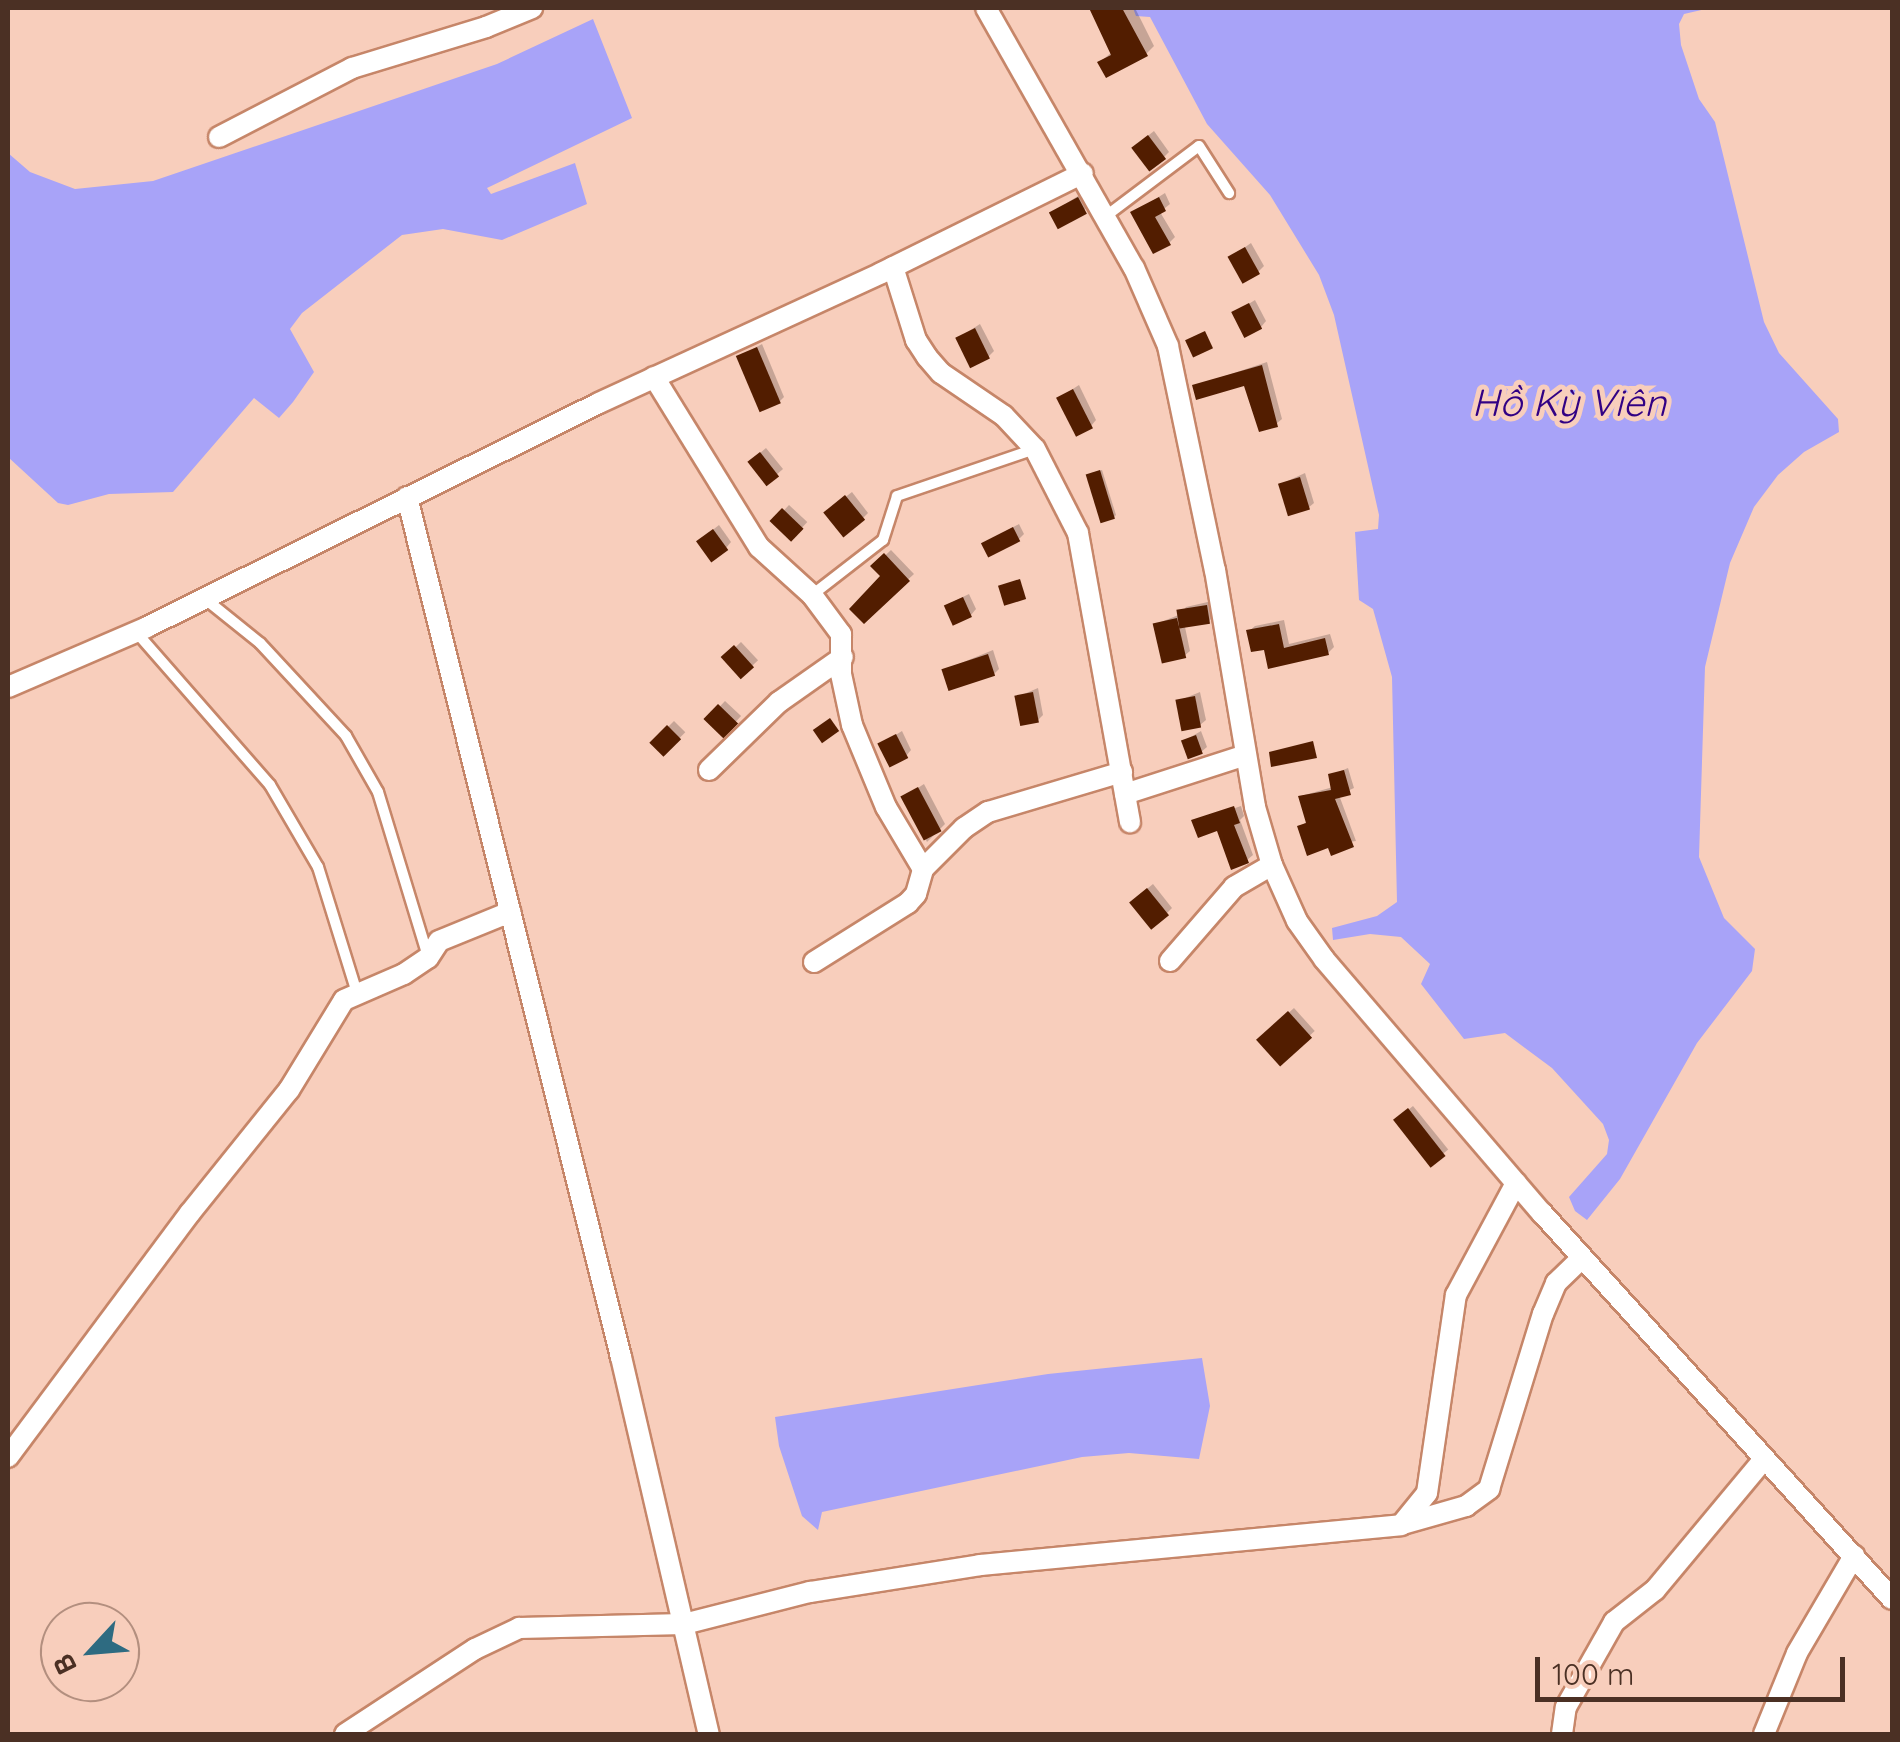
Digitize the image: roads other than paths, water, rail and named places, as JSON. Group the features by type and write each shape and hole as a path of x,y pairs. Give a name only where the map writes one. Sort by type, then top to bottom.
{"street":[{"path":"219,137 352,68 486,27 532,8"},
{"path":"986,8 1106,216 1168,346 1212,551 1255,807 1272,865 1297,921 1324,959 1516,1183 1854,1556 1882,1576 1892,1599"},
{"path":"10,680 136,632 406,497 893,267 1082,173"},
{"path":"893,267 916,340 927,357 940,372 1004,416 1035,450 1078,533 1130,822"},
{"path":"654,377 759,547 812,595 841,634 842,674 852,726 886,807 923,869"},
{"path":"406,497 709,1734"},
{"path":"709,770 779,702 843,657"},
{"path":"1125,794 1246,755"},
{"path":"814,962 908,903 916,894 923,869 964,828 988,812 1122,772"},
{"path":"1170,962 1234,887 1272,865"},
{"path":"8,1457 190,1213 289,1090 344,1000 382,987 428,958 439,941 510,912"},
{"path":"1401,1524 1427,1494 1456,1295 1516,1183"},
{"path":"345,1734 476,1649 519,1628 684,1624 810,1592 980,1565 1401,1524 1466,1506 1490,1489 1543,1314 1556,1283 1582,1258"},
{"path":"1562,1734 1566,1708 1614,1622 1655,1590 1764,1459"},
{"path":"1764,1734 1797,1652 1854,1556"}],"lane":[{"path":"1106,216 1199,146 1228,193"},
{"path":"812,595 883,540 897,496 1035,450"},
{"path":"204,598 260,643 346,736 378,792 428,958"},
{"path":"136,632 270,785 318,867 357,993"}],"water":[{"name":"Hồ Kỳ Viên","path":"1133,8 1710,8 1684,14 1679,24 1681,45 1699,99 1715,122 1764,322 1779,353 1838,419 1839,432 1804,452 1778,475 1754,507 1730,563 1705,667 1699,857 1724,918 1755,949 1752,971 1697,1043 1620,1179 1587,1220 1575,1211 1569,1197 1607,1154 1609,1140 1603,1124 1552,1068 1505,1033 1464,1039 1421,984 1430,964 1401,937 1370,934 1333,940 1332,928 1377,916 1397,902 1392,677 1373,609 1359,600 1355,532 1378,529 1379,515 1334,315 1319,275 1270,195 1207,124 1150,17 1136,16"},
{"path":"593,19 632,118 487,188 491,194 575,163 587,204 502,240 443,229 402,235 302,313 290,329 314,372 279,418 254,398 173,492 109,494 68,505 58,503 8,457 8,153 30,172 75,189 153,181 497,64"},
{"path":"1202,1358 1210,1406 1199,1459 1129,1453 1082,1457 822,1512 818,1530 802,1516 779,1446 775,1417 1048,1374"}]}
